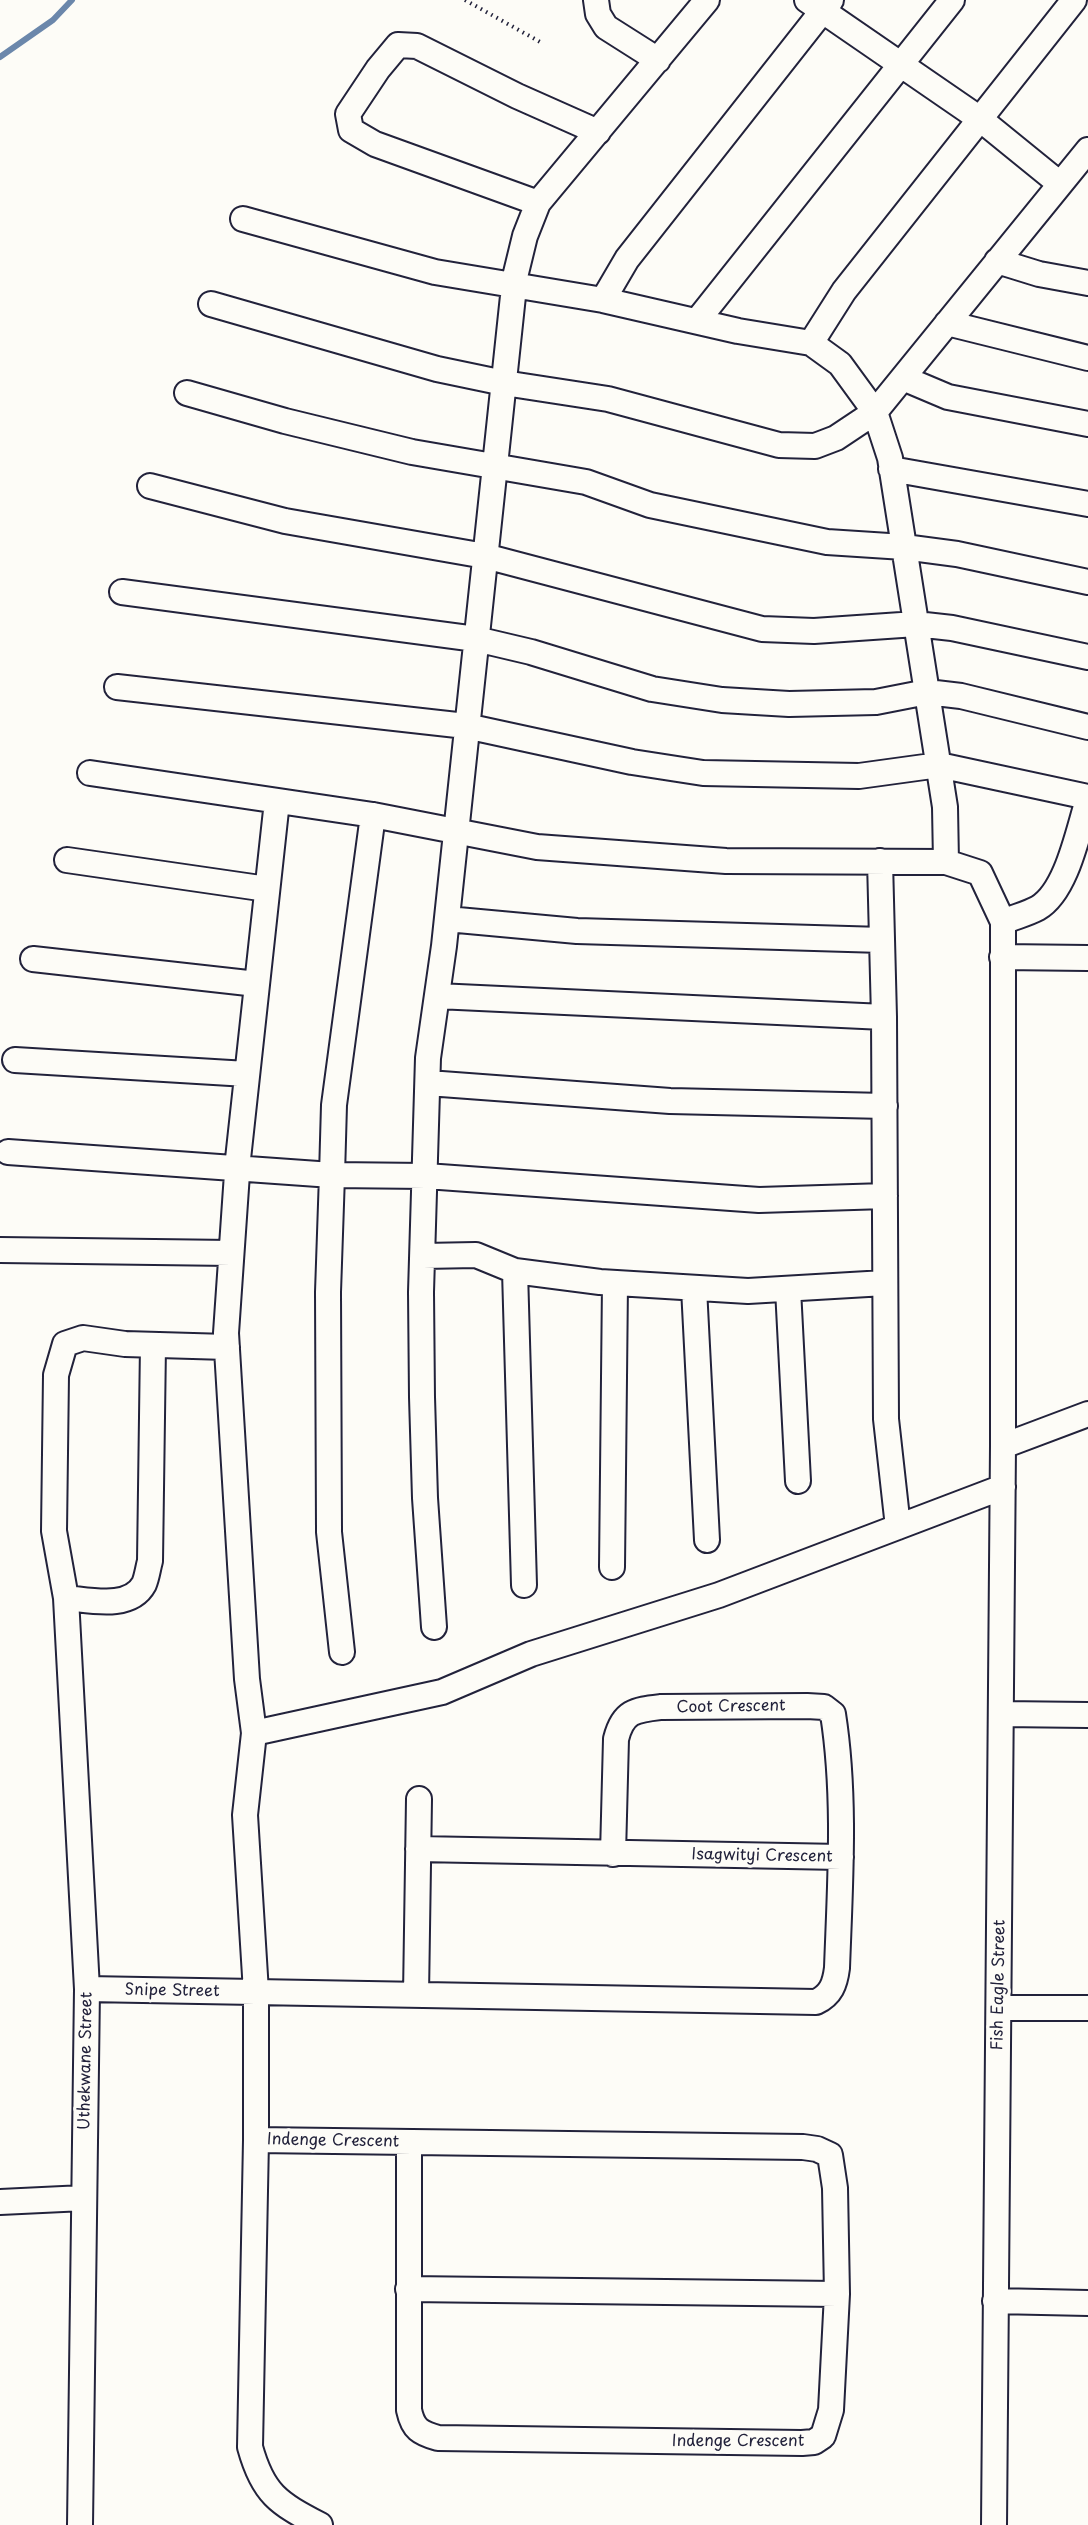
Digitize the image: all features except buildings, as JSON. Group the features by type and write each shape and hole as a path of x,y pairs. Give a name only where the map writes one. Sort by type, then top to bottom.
{"street":[{"path":"596,0 598,14 606,27 658,60"},
{"path":"434,1627 422,1408 428,1058 447,919 514,287 525,236 538,204 707,0"},
{"path":"697,321 952,0"},
{"path":"811,343 844,291 1074,0"},
{"path":"603,300 627,259 820,4 980,119 1060,184"},
{"path":"538,204 375,144 351,130 348,114 378,69 398,45 417,46 517,96 598,132"},
{"path":"211,304 394,357 504,383 608,399 779,445 815,446 837,438 875,412 1088,150"},
{"path":"243,219 435,273 603,300 811,343 840,364 875,412 891,469 945,807 946,862"},
{"path":"997,261 1039,274 1088,283"},
{"path":"947,323 1088,358"},
{"path":"903,378 948,397 1088,424"},
{"path":"187,393 285,421 401,449 586,482 650,505 827,542 904,547 957,554 1088,582"},
{"path":"891,469 1088,504"},
{"path":"150,486 285,521 485,556 762,628 814,631 916,624 952,627 1088,657"},
{"path":"122,592 476,639 531,652 652,689 722,700 789,704 876,702 927,692 961,696 1088,727"},
{"path":"90,773 373,815 537,847 726,861 946,862 980,873 1003,922 1038,908 1051,897 1062,878 1088,798 939,765 859,776 703,773 632,762 466,726 117,687"},
{"path":"277,801 237,1169 227,1347 247,1679 254,1733 245,1815 256,1992 256,2140 250,2447 257,2473 271,2493 291,2510 320,2525"},
{"path":"342,1652 329,1532 328,1292 334,1105 373,815"},
{"path":"67,860 267,889"},
{"path":"880,861 885,1106 886,1419 898,1527"},
{"path":"447,919 577,931 882,940"},
{"name":"Fish Eagle Street","path":"994,2525 1002,1714 1003,922"},
{"path":"1002,957 1088,958"},
{"path":"33,959 257,984"},
{"path":"437,996 884,1017"},
{"path":"15,1060 247,1074"},
{"path":"428,1083 670,1101 885,1106"},
{"path":"8,1152 237,1169 426,1176 759,1200 885,1196"},
{"path":"0,1250 231,1253"},
{"path":"423,1256 476,1255 515,1271 615,1283 694,1288 748,1291 885,1283"},
{"path":"515,1271 524,1585"},
{"path":"612,1567 615,1283"},
{"path":"694,1288 707,1540"},
{"path":"788,1289 798,1481"},
{"name":"Uthekwane Street","path":"80,2525 87,1989 66,1599 54,1530 56,1375 65,1344 83,1338 153,1345"},
{"path":"66,1599 111,1602 131,1598 144,1584 150,1561 153,1345 227,1347"},
{"path":"1003,1446 1088,1414"},
{"path":"254,1733 442,1692 531,1654 719,1595 1003,1487"},
{"name":"Coot Crescent","path":"614,1854 616,1739 619,1725 627,1716 641,1709 661,1707 807,1706 824,1707 833,1714 838,1758 841,1857"},
{"path":"1002,1714 1088,1715"},
{"path":"416,1995 419,1799"},
{"name":"Isagwityi Crescent","path":"256,1992 816,2002 825,1998 835,1985 841,1857 418,1849"},
{"name":"Snipe Street","path":"87,1989 256,1992"},
{"path":"999,2008 1088,2008"},
{"name":"Indenge Crescent","path":"256,2140 410,2142 817,2149 831,2155 834,2167 837,2294 828,2425 823,2436 814,2442 802,2443 450,2438 426,2435 417,2431 411,2421 409,2410 410,2142"},
{"path":"0,2202 84,2198"},
{"path":"408,2289 837,2294"},
{"path":"995,2301 1088,2303"}],"path":[{"path":"465,0 543,43"}],"waterway":[{"path":"0,57 53,20 72,0"}]}
